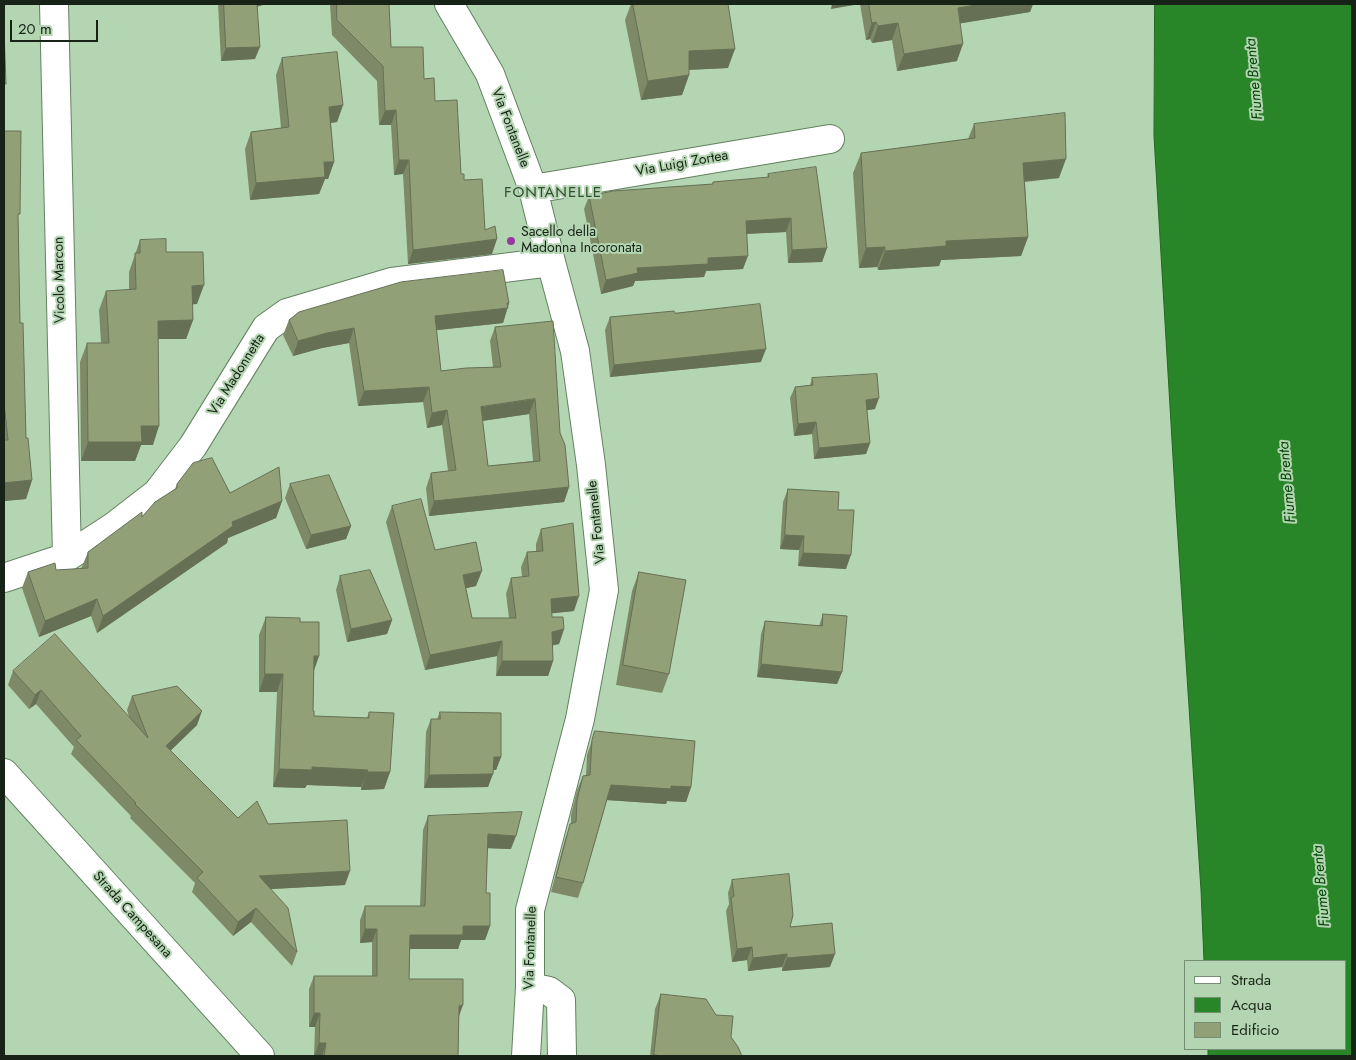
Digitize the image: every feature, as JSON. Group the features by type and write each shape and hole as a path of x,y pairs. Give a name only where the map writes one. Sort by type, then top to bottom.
{"street":[{"name":"Vicolo Marcon","path":"54,4 67,557"},
{"name":"Via Fontanelle","path":"459,9 490,74 533,190 575,351 591,465 604,590 580,718 530,910 530,987 526,1056"},
{"name":"Via Luigi Zortea","path":"533,190 830,139"},
{"name":"Via Madonnetta","path":"4,578 67,557 113,527 157,493 193,446 266,328 287,313 392,282 551,262"},
{"name":"Strada Campesana","path":"4,773 260,1056"},
{"path":"530,987 549,991 561,1000 562,1056"}],"water":[{"name":"Fiume Brenta","path":"1155,4 1352,4 1352,1056 1208,1056 1208,1050 1346,1050 1346,960 1204,960 1154,136"}],"building":[{"path":"224,4 257,4 260,47 226,48"},
{"path":"337,4 389,4 391,47 423,47 424,79 434,78 435,101 457,100 461,174 464,174 464,180 482,179 485,230 495,226 497,239 413,250 409,160 399,160 396,110 385,111 383,66 337,20"},
{"path":"633,4 728,4 735,49 689,51 689,75 648,81"},
{"path":"869,4 981,4 958,8 963,44 904,54 898,23 878,26 876,22 872,23"},
{"path":"4,30 6,84 4,84"},
{"path":"337,52 343,105 329,107 334,162 324,162 325,177 256,183 251,132 289,127 282,58"},
{"path":"1065,113 1066,159 1023,163 1028,237 946,241 946,246 885,251 885,247 866,248 861,153 975,138 974,124"},
{"path":"4,131 21,131 20,214 18,214 20,323 23,323 26,438 28,438 32,480 4,483 4,440 8,440 4,403"},
{"path":"816,167 827,248 792,250 791,218 746,221 748,256 708,258 708,264 637,268 638,273 606,280 589,196 613,191 713,184 713,182 769,177 768,174"},
{"path":"166,239 166,252 203,252 204,285 192,286 193,320 158,321 159,426 141,426 142,442 88,442 87,343 109,343 106,291 136,289 135,253 140,253 140,240"},
{"path":"503,270 509,303 507,303 508,308 435,316 441,371 501,367 495,327 553,321 560,433 565,445 569,487 434,501 431,473 456,470 447,410 432,413 429,387 364,391 354,328 298,341 289,320 299,312 401,282","holes":["535,399 540,461 488,466 481,407"]},
{"path":"760,304 766,349 614,365 610,317 674,311 675,313"},
{"path":"877,374 879,398 866,400 870,443 819,448 816,422 798,424 795,387 813,385 812,378"},
{"path":"212,458 230,493 279,467 282,501 232,522 233,526 103,616 97,599 45,621 28,572 55,563 56,570 88,568 88,552 142,512 142,517 155,502 177,488 177,484 193,463"},
{"path":"329,475 351,526 311,535 290,484"},
{"path":"788,489 839,492 838,510 854,510 851,555 803,553 804,536 785,535"},
{"path":"421,499 435,550 476,542 482,571 463,575 472,618 516,618 511,578 529,576 527,552 543,551 541,529 573,523 579,596 551,599 552,617 563,617 564,629 552,632 553,661 502,661 502,641 430,655 392,506"},
{"path":"370,570 392,620 351,629 340,576"},
{"path":"639,572 686,580 669,674 623,665"},
{"path":"823,614 847,616 842,672 761,664 765,621 822,626"},
{"path":"266,617 300,618 300,622 319,622 319,656 314,656 314,716 369,718 369,712 394,713 390,772 312,767 312,770 279,769 283,674 265,674"},
{"path":"55,634 148,738 132,696 177,686 202,711 166,746 238,818 257,801 268,824 347,820 350,871 259,876 288,908 297,952 256,908 238,922 197,878 203,872 135,804 76,740 81,736 41,690 35,695 13,671"},
{"path":"440,712 501,713 501,757 494,757 493,774 429,775 431,719 440,719"},
{"path":"595,731 695,741 691,787 671,786 671,789 611,785 583,883 556,877 570,824 576,822 577,800 583,776 590,775 592,740"},
{"path":"522,812 516,836 488,834 486,893 490,893 490,926 463,926 463,935 410,935 409,979 463,979 463,1005 459,1006 458,1056 324,1056 326,1043 319,1043 320,1013 314,1013 314,976 377,976 377,929 365,929 365,906 425,906 428,816"},
{"path":"789,874 793,915 790,927 832,923 835,954 787,958 787,954 753,958 752,947 737,949 731,898 734,896 732,880"},
{"path":"661,994 706,999 716,1015 733,1016 731,1037 742,1056 654,1055"}],"place":[{"name":"Sacello della Madonna Incoronata","path":"511,241"}],"district":[{"name":"FONTANELLE","path":"553,193"}]}
